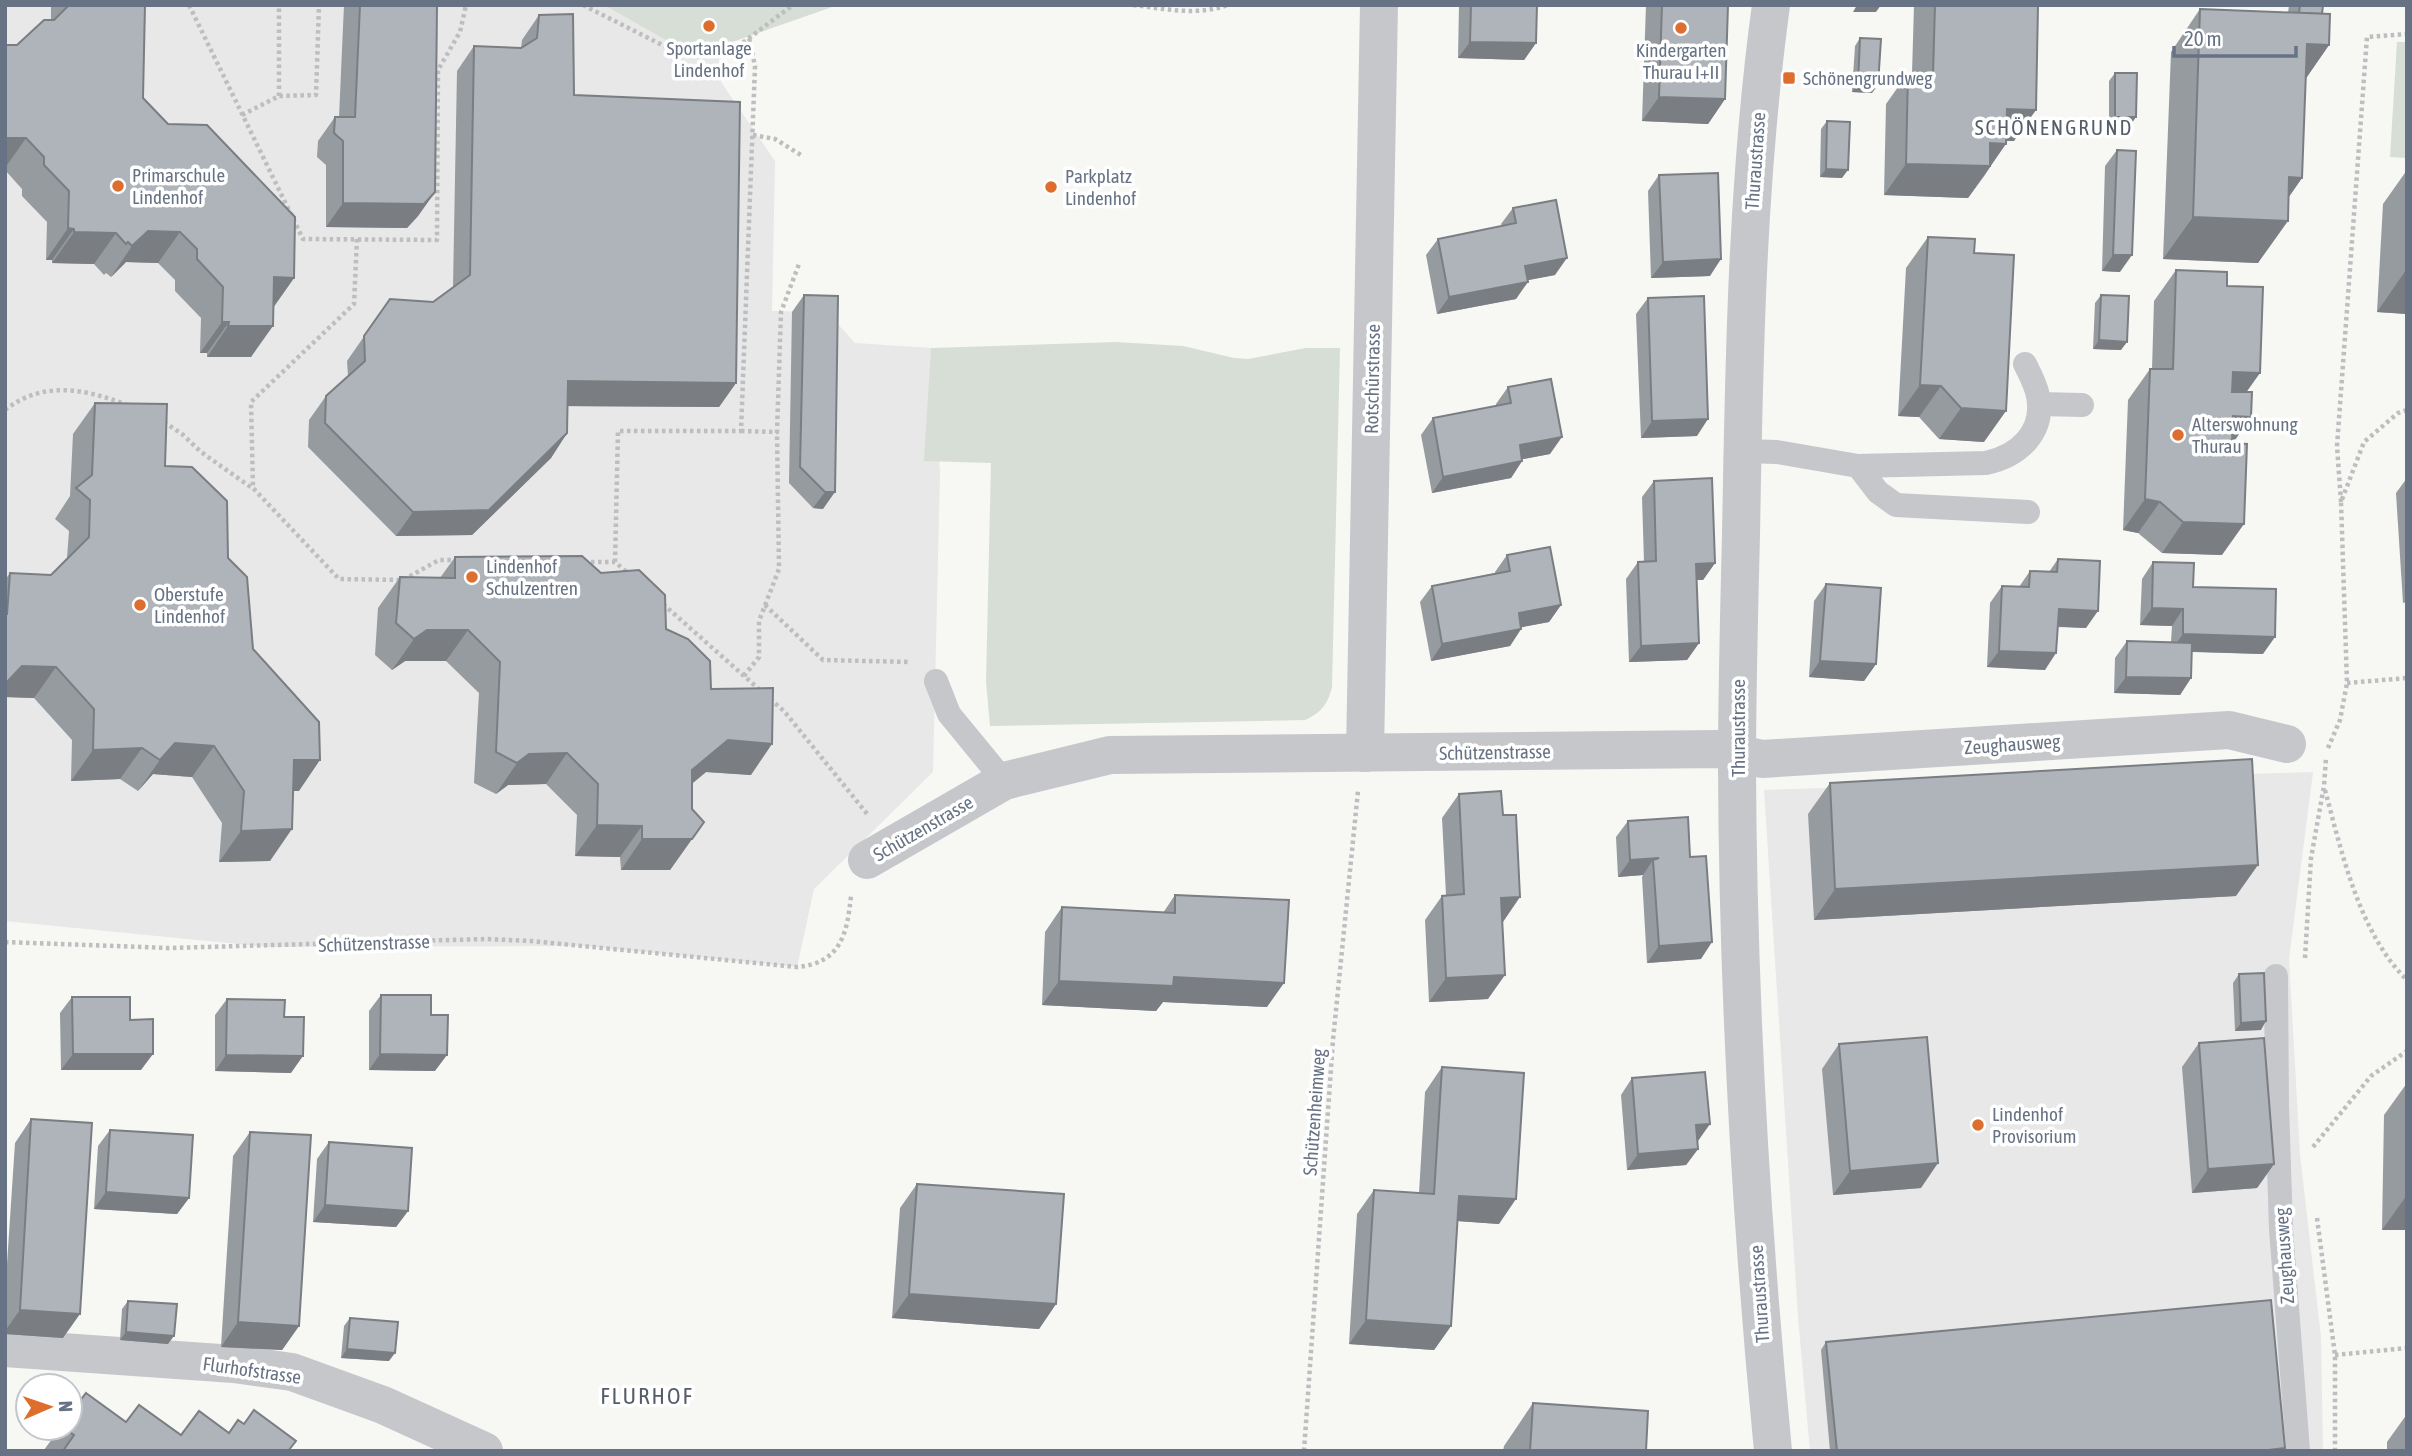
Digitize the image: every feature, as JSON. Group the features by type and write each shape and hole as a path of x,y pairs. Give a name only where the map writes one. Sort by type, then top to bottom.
{"street":[{"name":"Rotschürstrasse","path":"1362,768 1379,5"},
{"name":"Thuraustrasse","path":"1771,5 1758,121 1745,302 1737,753 1743,1045 1759,1313 1773,1451"},
{"name":"Zeughausweg","path":"1737,753 1762,759 2229,730 2287,744"},
{"name":"Schützenstrasse","path":"871,842 1004,781 1110,755 1362,768 1718,749 1737,753"},
{"name":"Flurhofstrasse","path":"5,1348 234,1364 292,1372 383,1405 484,1451"}],"lane":[{"path":"1742,452 1777,452 1858,466 1986,463 2004,459 2031,437 2037,422 2037,392 2025,364"},
{"path":"2039,404 2082,405"},
{"path":"1858,466 1878,492 1896,505 2028,512"},
{"path":"936,681 949,714 1004,781"},
{"name":"Zeughausweg","path":"2276,976 2281,1229 2298,1451"}],"path":[{"path":"189,5 303,239 357,240 437,240 438,70 460,32 466,5"},
{"path":"279,5 279,96"},
{"path":"242,115 279,96 316,95 319,5"},
{"path":"583,5 681,54 729,53 793,5"},
{"path":"1133,5 1193,12 1228,5"},
{"path":"2305,967 2311,858 2324,786 2326,752 2340,720 2347,683 2337,446 2367,37 2407,33"},
{"path":"741,431 755,66 749,38"},
{"path":"753,135 775,139 801,155"},
{"path":"253,488 251,402 354,304 357,240"},
{"path":"744,676 759,657 759,621 779,569 777,432 781,312 799,264"},
{"path":"5,410 37,393 73,390 98,393 134,408"},
{"path":"2341,502 2364,442 2398,413 2407,410"},
{"path":"159,419 253,488 339,579 403,580 439,560 466,560"},
{"path":"615,562 618,431 777,432"},
{"path":"575,561 615,562 635,579"},
{"path":"655,597 784,711 871,842"},
{"path":"765,605 823,660 879,661"},
{"path":"2347,683 2407,678"},
{"name":"Schützenheimweg","path":"1304,1451 1333,1040 1362,768"},
{"path":"2324,786 2350,882 2389,963 2407,981"},
{"name":"Schützenstrasse","path":"5,942 169,948 486,939 810,966 824,962 835,951 845,932 852,887 871,842"},
{"path":"2308,1140 2308,1153 2371,1076 2407,1051"},
{"path":"2315,1207 2335,1355 2335,1451"},
{"path":"2335,1355 2407,1348"}],"shaded area":[{"name":"Lindenhof Schulzentren","path":"5,5 604,5 676,46 718,47 721,82 775,161 772,311 827,312 855,343 931,348 940,472 933,772 814,889 797,967 582,946 269,947 5,921"},
{"name":"Sportanlage Lindenhof","path":"604,5 838,5 718,47 676,46"},
{"path":"2397,42 2407,42 2407,158 2390,157"},
{"path":"1116,342 1183,346 1248,359 1306,348 1340,348 1332,687 1323,707 1311,717 1305,720 990,726 986,682 991,463 924,461 931,348"},
{"name":"Lindenhof Provisorium","path":"2313,772 2289,959 2300,1155 2321,1337 2323,1451 1810,1451 1798,1317 1764,790"}],"building":[{"path":"69,5 145,5 143,98 168,124 207,125 295,217 294,278 274,277 273,326 228,326 229,322 222,322 223,287 197,259 197,249 180,232 148,231 132,246 128,242 126,244 116,233 74,232 74,229 68,228 69,191 44,165 44,157 26,138 5,138 5,45 17,45 44,20 54,20"},
{"path":"360,5 437,5 435,192 424,204 343,203 343,141 334,133 335,117 355,117"},
{"path":"1471,5 1537,5 1536,43 1470,42"},
{"path":"1662,5 1728,5 1725,99 1659,97"},
{"path":"1935,5 2038,5 2036,110 2007,109 2006,144 1990,143 1990,166 1906,164 1908,73 1933,74"},
{"path":"2300,5 2323,5 2322,14 2299,13"},
{"path":"2200,9 2330,14 2329,45 2307,44 2302,178 2289,177 2288,221 2193,217"},
{"path":"573,14 574,95 740,102 736,383 568,381 567,433 489,510 413,512 325,423 326,396 365,361 364,336 390,299 433,302 470,275 474,46 521,48 537,38 539,15"},
{"path":"1860,38 1881,39 1878,85 1858,84"},
{"path":"2115,73 2137,73 2136,117 2115,117"},
{"path":"1827,121 1850,122 1848,170 1826,169"},
{"path":"2117,150 2136,151 2132,255 2113,255"},
{"path":"1718,173 1721,259 1663,262 1659,175"},
{"path":"1556,200 1567,258 1525,266 1528,282 1449,297 1438,239 1516,223 1513,208"},
{"path":"1928,237 1975,239 1974,253 2014,255 2006,411 1961,408 1941,386 1920,385"},
{"name":"Alterswohnung Thurau","path":"2176,270 2227,272 2227,286 2263,287 2260,373 2233,372 2232,392 2252,392 2251,417 2233,416 2232,443 2247,444 2244,524 2183,522 2160,502 2145,499 2150,369 2173,369"},
{"path":"804,295 838,296 835,492 825,492 800,467"},
{"path":"2101,295 2129,296 2127,342 2099,340"},
{"path":"1704,296 1708,419 1652,421 1648,298"},
{"path":"1551,379 1562,437 1520,445 1522,461 1443,477 1433,418 1511,403 1508,387"},
{"path":"95,403 167,404 165,466 192,467 227,501 228,558 247,577 253,649 319,722 320,760 294,760 292,829 241,831 244,791 214,746 175,743 160,760 142,748 93,750 94,709 56,667 22,666 5,682 5,614 10,573 51,575 89,537 90,500 76,488 92,475"},
{"path":"1712,478 1715,563 1696,564 1699,643 1641,646 1638,562 1656,561 1654,481"},
{"path":"1550,547 1561,605 1519,613 1521,629 1442,644 1432,586 1510,571 1507,555"},
{"path":"582,556 601,573 639,570 665,595 666,629 688,639 710,661 711,689 773,688 772,744 728,740 692,770 692,809 704,822 692,839 642,839 642,826 597,825 598,784 567,753 529,754 517,763 496,752 500,662 468,630 427,630 414,639 396,623 400,577 455,578 455,557"},
{"path":"2058,559 2100,561 2098,611 2059,609 2056,653 1999,651 2002,586 2029,587 2030,571 2057,572"},
{"path":"2153,562 2194,563 2193,587 2276,589 2275,637 2183,634 2183,609 2152,608"},
{"path":"1826,584 1881,588 1876,664 1820,661"},
{"path":"2127,641 2192,643 2191,678 2126,677"},
{"path":"2252,759 2258,865 1835,889 1830,783"},
{"path":"1501,791 1503,815 1516,815 1520,897 1501,898 1505,975 1446,978 1442,896 1464,894 1459,794"},
{"path":"1688,817 1690,857 1706,856 1712,942 1659,946 1653,860 1659,858 1630,860 1628,821"},
{"path":"1175,895 1289,900 1284,983 1174,977 1173,986 1059,981 1062,907 1175,913"},
{"path":"2264,973 2266,1021 2241,1023 2239,974"},
{"path":"381,995 431,995 431,1015 448,1015 447,1055 380,1054"},
{"path":"72,997 130,997 130,1020 153,1019 153,1054 73,1054"},
{"path":"227,999 285,1000 284,1017 304,1017 303,1056 226,1055"},
{"path":"1927,1037 1938,1163 1850,1171 1839,1044"},
{"path":"2264,1038 2274,1164 2208,1169 2199,1043"},
{"path":"1442,1067 1524,1073 1516,1199 1459,1196 1451,1326 1366,1320 1374,1190 1434,1194"},
{"path":"1705,1072 1710,1124 1696,1125 1698,1149 1638,1154 1632,1078"},
{"path":"31,1119 92,1123 80,1314 20,1310"},
{"path":"110,1130 193,1135 189,1198 106,1192"},
{"path":"250,1132 311,1135 299,1326 238,1322"},
{"path":"329,1142 412,1148 408,1211 325,1205"},
{"path":"917,1184 1064,1194 1056,1304 909,1294"},
{"path":"2271,1300 2285,1448 2260,1451 1837,1451 1826,1342"},
{"path":"128,1301 177,1304 174,1336 126,1332"},
{"path":"350,1318 398,1322 395,1353 347,1349"},
{"path":"86,1393 126,1422 139,1405 181,1435 199,1411 229,1433 238,1420 244,1424 254,1410 296,1441 288,1451 63,1451 69,1442 84,1442"},
{"path":"1533,1403 1648,1411 1646,1451 1530,1451"}],"place":[{"name":"Sportanlage Lindenhof","path":"709,26"},
{"name":"Kindergarten Thurau I+II","path":"1681,28"},
{"name":"Schönengrundweg","path":"1789,78"},
{"name":"Primarschule Lindenhof","path":"118,186"},
{"name":"Parkplatz Lindenhof","path":"1051,187"},
{"name":"Alterswohnung Thurau","path":"2178,435"},
{"name":"Lindenhof Schulzentren","path":"472,577"},
{"name":"Oberstufe Lindenhof","path":"140,605"},
{"name":"Lindenhof Provisorium","path":"1978,1125"}],"district":[{"name":"SCHÖNENGRUND","path":"2054,128"},
{"name":"FLURHOF","path":"647,1396"}]}
